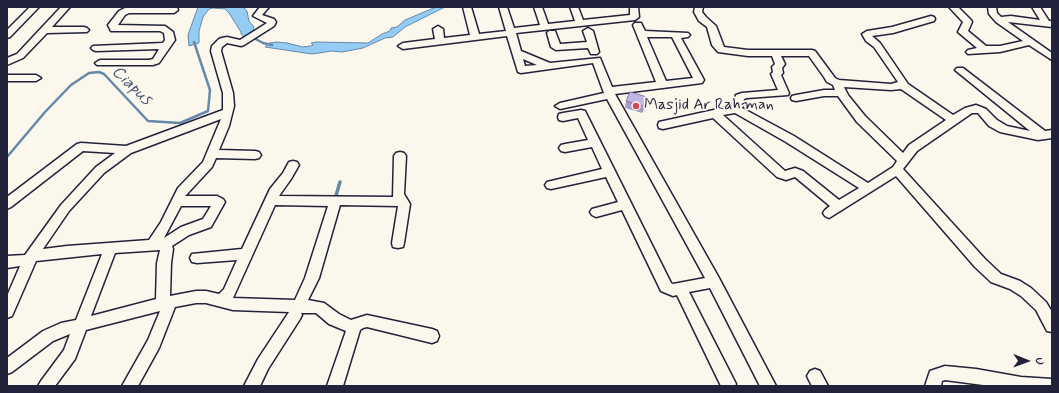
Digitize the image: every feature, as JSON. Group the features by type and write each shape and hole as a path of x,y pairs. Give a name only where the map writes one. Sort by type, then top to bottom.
{"street":[{"path":"7,35 35,7"},
{"path":"7,62 20,56 66,7"},
{"path":"159,244 182,191 205,167 213,154 228,112 228,93 216,51 217,46 224,40 240,43 272,22 257,16 265,7"},
{"path":"467,7 475,37"},
{"path":"503,7 521,70 597,60"},
{"path":"538,7 556,47 592,45"},
{"path":"574,7 580,24"},
{"path":"403,46 511,32 549,30 580,24 636,17 634,7"},
{"path":"699,7 698,12 702,19 711,26 717,45 721,50 748,53 812,53 831,80 837,83 891,87 903,85"},
{"path":"953,7 968,21 969,24 963,32 984,49"},
{"path":"992,7 993,14 999,20 1052,57"},
{"path":"1036,7 1049,24"},
{"path":"162,28 176,8"},
{"path":"100,64 153,63 157,60 170,38 168,32 162,28 114,29 112,27 122,13 127,10 176,8"},
{"path":"931,19 893,30 867,34 903,82 903,85 953,120"},
{"path":"999,20 1011,19 1049,24"},
{"path":"438,29 440,41"},
{"path":"662,85 640,29 680,35 700,80 608,93 561,111 581,114 624,205 666,286 673,290 714,282"},
{"path":"45,30 84,30"},
{"path":"588,31 608,93 714,282 768,386"},
{"path":"971,52 984,49 1000,49 1032,42"},
{"path":"96,48 166,46"},
{"path":"517,53 549,66"},
{"path":"736,110 740,97 746,95 784,93 776,74 778,73 777,67 780,64 775,53"},
{"path":"960,70 1048,135"},
{"path":"7,78 36,78"},
{"path":"837,83 842,94 861,119 900,165 961,243 996,278 1016,285 1026,292 1041,306 1052,326"},
{"path":"796,98 824,93 842,94"},
{"path":"828,213 900,165 913,148 971,109 982,111 993,123 1004,129 1038,136 1048,135"},
{"path":"663,126 714,113 736,110 790,139 867,188"},
{"path":"7,312 30,258 65,208 100,170 127,150 228,112"},
{"path":"714,113 781,174 786,176 795,172 799,174 839,207"},
{"path":"565,148 595,143"},
{"path":"7,204 81,148 127,150"},
{"path":"213,154 255,155"},
{"path":"398,243 404,209 403,202 400,200 398,194 400,156"},
{"path":"222,301 229,293 277,186 287,176 293,165"},
{"path":"552,185 609,172"},
{"path":"271,200 403,202"},
{"path":"7,262 67,251 159,244 185,231 207,223 219,202 177,201"},
{"path":"252,386 263,364 297,310 312,278 335,202"},
{"path":"596,212 624,205"},
{"path":"130,386 154,343 167,303 164,263 167,249 159,244"},
{"path":"46,386 70,354 101,271 112,248"},
{"path":"197,258 246,254"},
{"path":"680,288 728,384"},
{"path":"7,367 48,336 61,330 167,303 196,297 206,297 233,304 297,310 319,307 325,310 334,320 353,330 335,386"},
{"path":"351,328 361,322 367,321 432,336"},
{"path":"933,386 935,376 945,373 976,376 1017,383 1052,386"}],"water":[{"path":"198,7 243,7 247,11 249,21 254,27 253,32 249,39 244,37 225,9 213,8 209,9 203,17 199,31 199,43 189,46 188,35"},
{"path":"436,7 445,7 405,27 393,37 385,38 363,48 342,52 332,51 312,54 265,47 269,43 277,42 303,47 311,46 313,45 311,43 316,42 368,43 390,31 391,28 397,27 405,20"}],"building":[{"path":"630,92 647,97 643,106 626,101"}],"waterway":[{"name":"Ciapus","path":"252,37 263,43 272,45"},
{"name":"Ciapus","path":"7,157 45,112 71,85 89,73 99,72 104,74 148,121 180,123 208,111 210,90 194,42"},
{"path":"335,199 340,182"}],"place":[{"name":"Masjid Ar Rahman","path":"636,106"}]}
